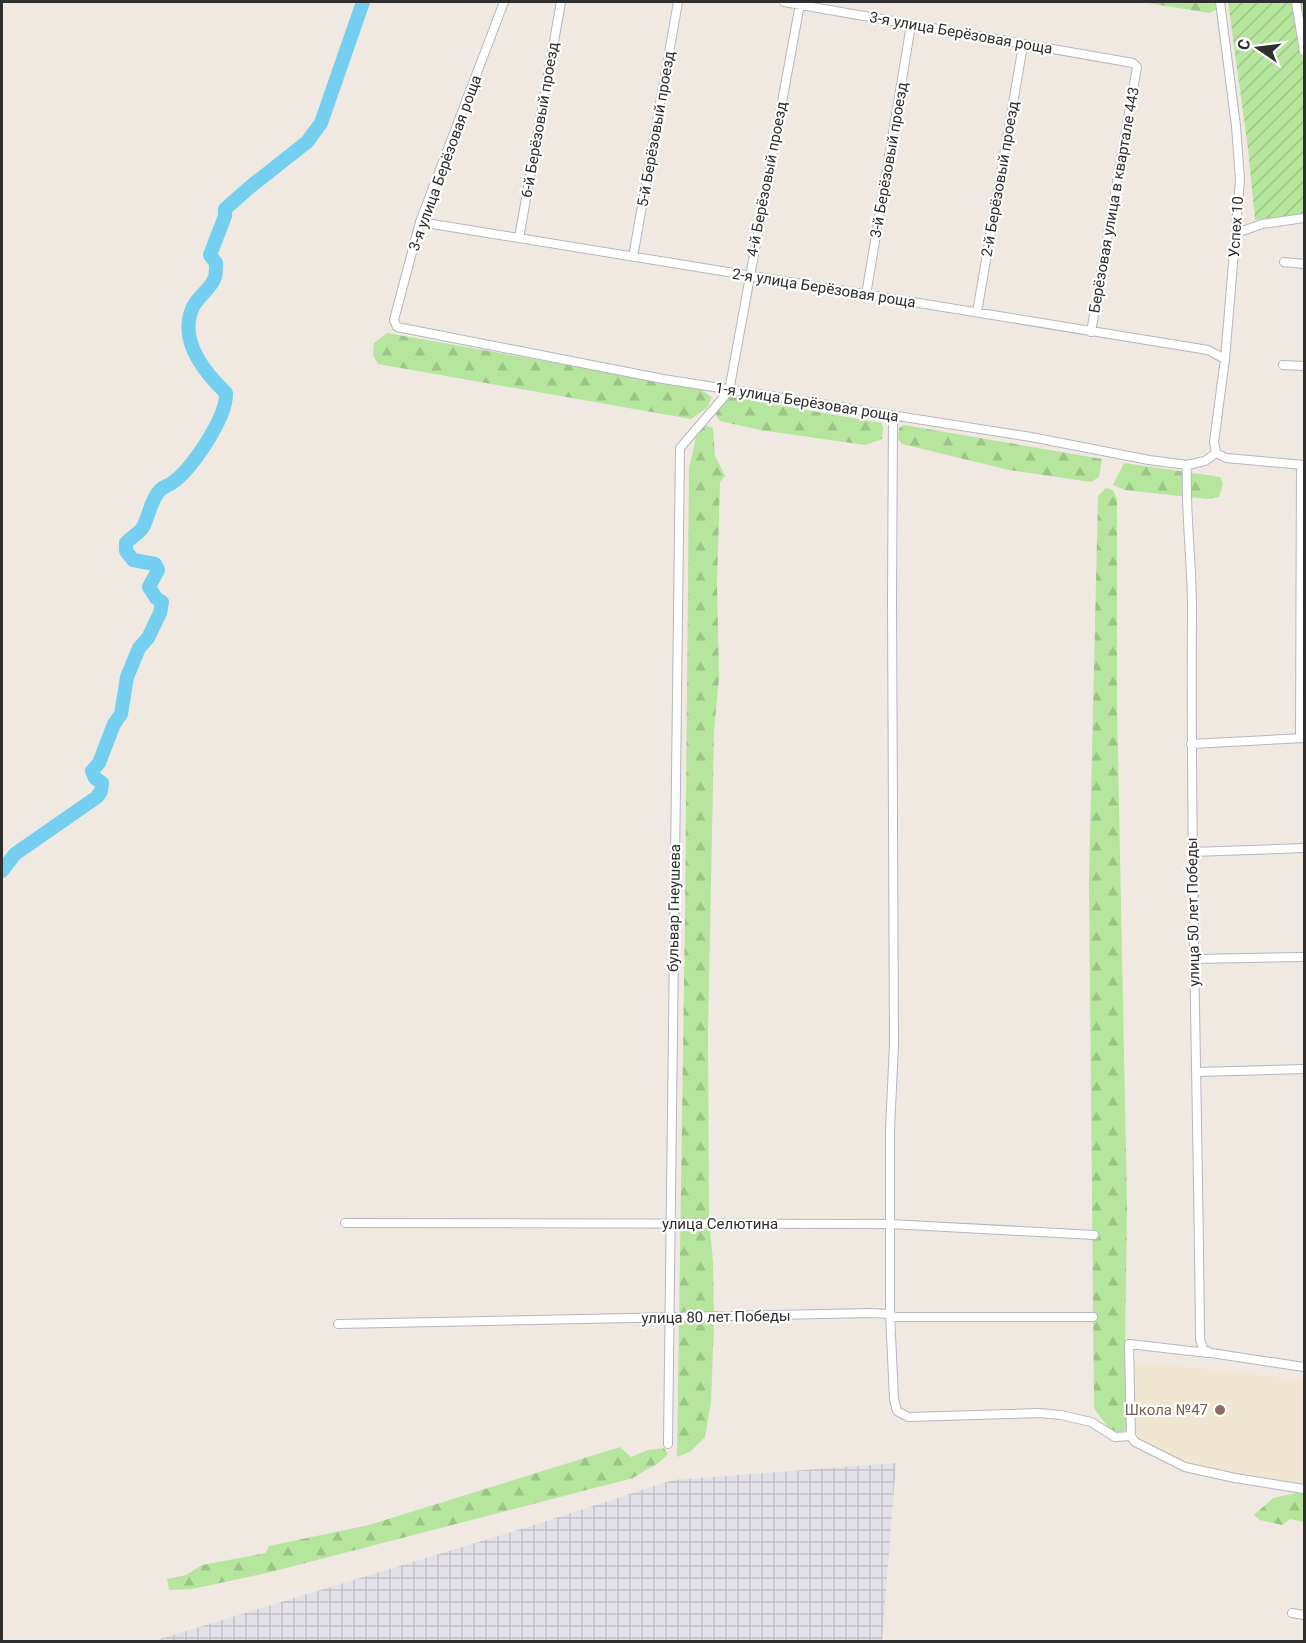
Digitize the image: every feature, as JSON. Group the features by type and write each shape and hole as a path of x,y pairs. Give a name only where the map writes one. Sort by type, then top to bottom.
{"street":[{"name":"3-я улица Берёзовая роща","path":"397,327 394,321 420,222 504,2"},
{"name":"6-й Берёзовый проезд","path":"519,238 561,2"},
{"name":"5-й Берёзовый проезд","path":"633,257 678,2"},
{"name":"3-я улица Берёзовая роща","path":"784,2 1133,63 1137,67"},
{"name":"Успех 10","path":"1216,453 1214,442 1225,359 1240,180 1236,126 1220,2"},
{"path":"1296,2 1305,51"},
{"name":"4-й Берёзовый проезд","path":"729,390 800,4"},
{"name":"3-й Берёзовый проезд","path":"866,295 911,25"},
{"name":"2-й Берёзовый проезд","path":"977,312 1023,45"},
{"name":"Берёзовая улица в квартале 443","path":"1091,332 1137,67"},
{"path":"1237,233 1262,224 1305,218"},
{"name":"2-я улица Берёзовая роща","path":"420,222 1208,350 1225,359"},
{"path":"1284,262 1305,264"},
{"name":"1-я улица Берёзовая роща","path":"397,327 729,390 1188,465"},
{"path":"1283,365 1305,366"},
{"name":"бульвар Гнеушева","path":"668,1444 680,448 729,390"},
{"path":"893,415 891,601 894,1044 890,1130 890,1314 894,1399 897,1411 908,1417 1039,1413 1091,1422 1115,1437 1131,1437"},
{"path":"1188,465 1205,461 1216,453 1226,458 1303,465 1302,738 1191,744"},
{"name":"улица 50 лет Победы","path":"1188,465 1187,502 1192,613 1192,852 1200,1340 1203,1349 1211,1353"},
{"path":"1192,852 1305,848"},
{"path":"1194,959 1305,957"},
{"path":"1196,1072 1305,1069"},
{"name":"улица Селютина","path":"345,1223 891,1224 1094,1234"},
{"name":"улица 80 лет Победы","path":"338,1324 890,1314 894,1317 1093,1317"},
{"path":"1305,1367 1130,1344 1131,1437 1135,1442 1185,1467 1235,1478 1305,1489"},
{"path":"1292,1613 1305,1615"}],"shaded area":[{"name":"Школа №47","path":"1134,1361 1304,1380 1304,1486 1250,1478 1184,1464 1137,1440"},
{"path":"896,1463 882,1641 153,1641 531,1526 673,1480"}],"green space":[{"path":"1141,2 1215,2 1216,10 1209,13"},
{"path":"1228,2 1304,2 1304,214 1255,220"},
{"path":"387,333 698,388 712,397 707,408 691,419 378,364 373,355 374,343"},
{"path":"726,396 881,423 882,439 865,445 760,430 720,421 716,415 717,406"},
{"path":"702,424 713,428 715,456 725,476 720,482 717,584 719,677 714,731 708,1032 709,1220 713,1262 714,1324 711,1401 705,1437 691,1451 677,1457 689,469 696,437"},
{"path":"904,425 1102,459 1099,477 1091,482 1009,470 902,444 898,439 899,428"},
{"path":"1124,463 1220,477 1223,484 1219,497 1207,499 1125,490 1113,485"},
{"path":"1106,488 1113,490 1117,499 1117,707 1127,1205 1125,1349 1131,1428 1118,1433 1107,1426 1094,1408 1089,882 1098,496"},
{"path":"620,1447 631,1457 648,1450 664,1448 668,1454 660,1462 633,1478 271,1572 192,1589 169,1590 167,1579 186,1575 202,1565 266,1553 269,1546 369,1525"},
{"path":"1297,1493 1304,1494 1304,1522 1290,1519 1282,1525 1260,1520 1254,1515 1273,1498"}],"waterway":[{"path":"2,871 15,854 97,797 101,791 102,783 95,778 92,771 99,763 114,724 121,714 127,677 139,648 148,638 160,613 162,602 156,598 149,587 158,570 155,564 133,560 126,551 126,543 143,527 160,490 180,476 198,455 215,428 225,403 226,393 202,365 191,343 189,331 189,319 193,307 215,277 216,263 210,255 225,216 225,209 307,142 321,123 363,2"}],"place":[{"name":"Школа №47","path":"1220,1410"}]}
